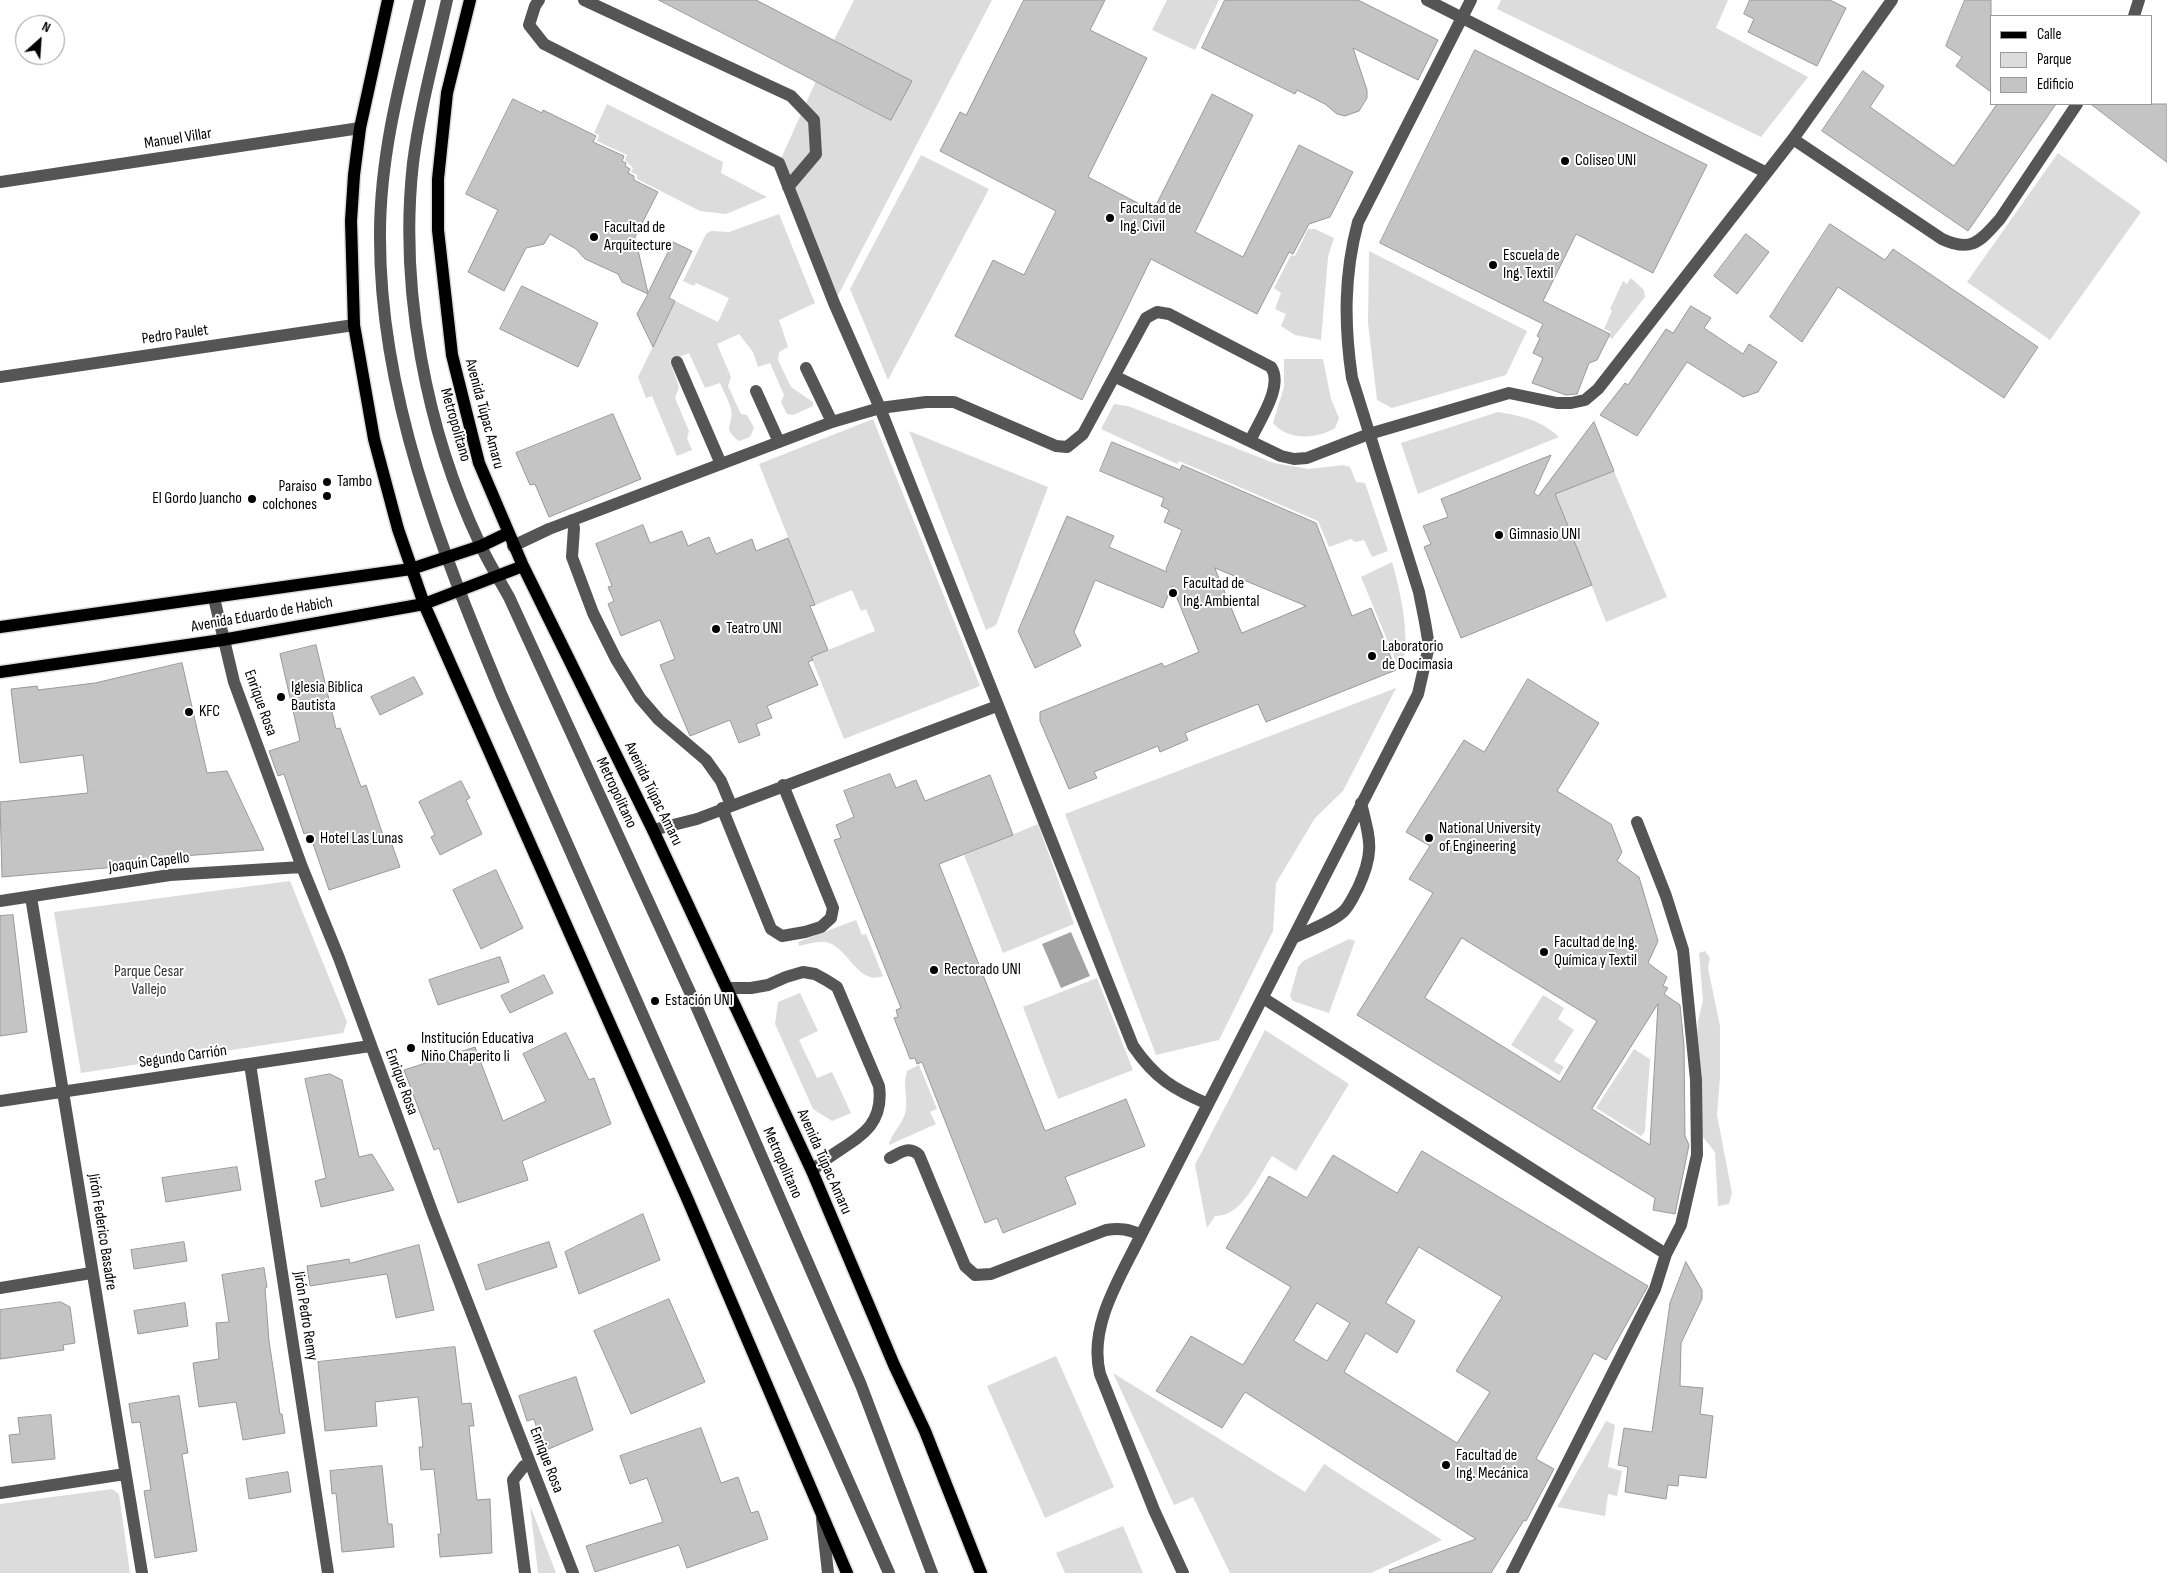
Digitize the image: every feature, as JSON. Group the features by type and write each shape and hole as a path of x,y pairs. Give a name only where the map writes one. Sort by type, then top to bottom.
{"main road":[{"path":"388,0 360,128 354,174 352,221 354,325 374,439 411,570 424,604 821,1509 847,1573"},
{"name":"Avenida Túpac Amaru","path":"470,0 447,93 438,179 438,230 452,355 471,439 491,496 513,546 653,830 812,1170 894,1365 925,1431 980,1573"},
{"name":"Avenida Eduardo de Habich","path":"0,627 411,570 481,546 508,533"},
{"name":"Avenida Eduardo de Habich","path":"0,672 222,640 424,604 460,592 523,566"}],"street":[{"path":"420,0 391,115 380,234 382,287 390,354 403,416 460,592 506,704 889,1573"},
{"name":"Metropolitano","path":"447,0 420,117 413,164 410,254 416,322 428,391 452,472 481,546 498,576 694,1001 826,1303 861,1385 932,1573"},
{"path":"539,0 534,6 529,25 544,44 779,162 834,303 880,408 1133,1046 1148,1068 1166,1083 1208,1104"},
{"path":"584,0 791,96 814,120 816,154 788,187"},
{"path":"1427,0 1765,172"},
{"path":"1183,1573 1154,1510 1100,1374 1096,1358 1096,1344 1102,1321 1141,1235 1361,802 1418,694 1429,646 1419,592 1352,378 1347,349 1347,280 1350,254 1358,222 1471,0"},
{"path":"1116,377 1250,441 1294,459 1307,458 1369,434 1509,393 1557,403 1585,400 1598,389 1765,172 1793,139 1892,0"},
{"path":"2134,15 2139,0"},
{"path":"1793,139 1942,239 1956,245 1970,246 1984,236 2000,219 2076,105"},
{"name":"Manuel Villar","path":"0,182 360,128"},
{"path":"513,546 572,520 720,464 832,422 880,408 926,402 954,402 1056,446 1067,447 1083,434 1116,377 1146,318 1157,312 1169,314 1266,363 1275,372 1277,384 1275,390 1250,441"},
{"name":"Pedro Paulet","path":"0,377 354,325"},
{"path":"677,362 720,464"},
{"path":"806,368 832,422"},
{"path":"756,391 779,442"},
{"path":"572,520 574,528 572,557 593,613 616,659 640,698 659,720 706,760 721,782 726,806 771,929 782,936 821,927 831,918 833,908 783,785"},
{"name":"Enrique Rosa","path":"214,598 222,640 234,682 302,867 340,958 370,1046 573,1573"},
{"path":"653,830 697,819 726,806 997,706"},
{"path":"1293,938 1336,917 1345,910 1354,896 1368,866 1370,854 1370,842 1361,802"},
{"path":"1512,1573 1655,1289 1666,1254 1682,1226 1697,1155 1696,1080 1683,950 1666,896 1637,822"},
{"name":"Joaquín Capello","path":"0,901 170,875 302,867"},
{"name":"Jirón Federico Basadre","path":"31,896 45,992 64,1090 91,1273 142,1573"},
{"path":"728,988 751,988 768,985 803,972 815,974 836,987 879,1086 881,1100 875,1120 865,1134 827,1156 812,1170"},
{"path":"1263,998 1666,1254"},
{"name":"Segundo Carrión","path":"0,1101 370,1046"},
{"name":"Jirón Pedro Remy","path":"250,1064 328,1573"},
{"path":"890,1158 908,1149 915,1151 919,1155 965,1266 976,1274 991,1274 1106,1230 1118,1228 1130,1230 1141,1235"},
{"path":"0,1288 91,1273"},
{"path":"525,1573 513,1480 524,1466 530,1465"},
{"path":"0,1493 126,1474"},
{"path":"821,1509 828,1573"}],"green space":[{"path":"854,0 992,0 834,303 779,163 816,81 891,120 911,81 834,40"},
{"path":"1167,0 1219,0 1195,50 1152,30"},
{"path":"1501,0 1728,0 1716,28 1808,77 1761,137 1497,9"},
{"path":"607,104 723,162 721,173 767,197 726,214 700,211 637,179 637,175 631,172 633,168 625,160 627,155 597,141 599,135 594,133"},
{"path":"2058,153 2141,212 2050,340 1967,282"},
{"path":"921,155 989,189 888,380 850,289"},
{"path":"779,214 815,303 779,320 788,347 779,352 778,360 791,387 813,402 813,406 793,415 787,414 781,402 784,395 770,363 758,367 753,352 739,334 717,344 731,377 728,386 741,414 747,415 754,428 750,437 739,441 731,433 729,426 731,409 720,383 705,388 689,353 670,361 679,387 675,398 689,431 687,438 692,450 677,456 652,396 646,398 638,377 675,301 718,322 729,298 696,283 694,286 683,281 706,234 711,231 729,232"},
{"path":"1308,229 1315,229 1334,238 1328,257 1321,340 1295,335 1281,326 1286,314 1275,309 1281,293 1274,288 1291,255 1295,256"},
{"path":"1369,251 1527,331 1506,375 1392,408 1377,400 1368,323"},
{"path":"1631,278 1644,290 1645,297 1612,339 1609,337 1611,332 1604,329 1612,311 1610,309 1623,281 1627,284"},
{"path":"1284,359 1323,359 1331,399 1339,418 1335,428 1320,434 1303,436 1286,433 1273,423 1284,387"},
{"path":"1114,404 1128,406 1274,463 1309,469 1343,465 1350,467 1356,482 1365,483 1388,551 1372,557 1364,540 1355,542 1351,539 1329,547 1318,521 1179,461 1177,464 1101,429"},
{"path":"1498,412 1531,420 1545,426 1559,437 1418,494 1401,443"},
{"path":"873,419 980,686 844,739 811,657 875,631 866,609 861,611 852,590 815,605 759,464"},
{"path":"909,431 1048,487 996,625 986,630"},
{"path":"1614,471 1667,597 1606,622 1555,494"},
{"path":"1392,562 1404,617 1405,647 1404,660 1400,671 1361,577"},
{"path":"1396,688 1343,791 1315,818 1276,883 1273,931 1219,1040 1156,1055 1065,814"},
{"path":"1038,824 1074,924 1003,953 964,855"},
{"name":"Parque Cesar Vallejo","path":"290,881 347,1022 343,1033 81,1073 54,912"},
{"path":"856,920 862,935 866,934 883,976 874,978 866,976 834,945 826,942 799,946 798,942"},
{"path":"1349,939 1355,941 1329,1013 1293,1001 1290,996 1298,967 1303,961"},
{"path":"1705,951 1710,958 1708,968 1720,1026 1720,1078 1717,1115 1732,1193 1729,1204 1718,1206 1715,1152 1702,1136 1697,1039 1698,1021 1703,1001 1699,953"},
{"path":"1097,978 1133,1070 1058,1099 1023,1007"},
{"path":"800,993 818,1031 799,1040 817,1078 832,1072 851,1113 832,1121 813,1109 775,1024 778,1002"},
{"path":"1543,995 1564,1008 1558,1019 1574,1030 1554,1061 1564,1067 1559,1075 1511,1045"},
{"path":"1265,1030 1349,1084 1296,1171 1272,1156 1242,1203 1225,1215 1215,1216 1207,1228 1195,1165"},
{"path":"1634,1049 1650,1059 1645,1131 1641,1136 1596,1108"},
{"path":"919,1065 937,1109 930,1112 936,1124 889,1145 905,1114 907,1071"},
{"path":"1056,1356 1114,1487 1045,1518 987,1386"},
{"path":"1113,1373 1305,1492 1324,1464 1442,1540 1371,1573 1230,1573 1193,1497 1174,1505"},
{"path":"1606,1421 1615,1425 1608,1467 1622,1471 1617,1496 1608,1494 1605,1516 1557,1507"},
{"path":"112,1489 119,1494 130,1573 0,1573 0,1504"},
{"path":"530,1505 556,1573 538,1573"},
{"path":"1123,1526 1143,1573 1065,1573 1056,1553"}],"shaded area":[{"path":"1071,932 1090,976 1061,988 1042,944"}],"building":[{"path":"659,0 756,0 912,81 891,120"},
{"name":"Facultad de Ing. Civil","path":"1024,0 1105,0 1090,30 1147,58 1088,177 1153,211 1212,94 1253,115 1195,232 1243,257 1299,145 1353,172 1330,217 1309,224 1293,254 1289,252 1257,314 1151,259 1082,400 955,336 993,260 1024,275 1056,211 940,151 960,112 966,115"},
{"path":"1225,0 1358,0 1438,40 1418,80 1353,48 1367,90 1367,98 1359,111 1345,116 1337,114 1325,104 1297,90 1295,94 1202,48"},
{"path":"1750,0 1830,0 1846,8 1817,66 1748,32 1754,19 1744,14"},
{"path":"1965,0 1991,0 1990,91 1956,66 1962,57 1946,46"},
{"name":"Coliseo UNI","path":"1475,50 1707,165 1653,273 1576,234 1543,301 1610,334 1597,360 1589,363 1577,394 1566,395 1532,383 1543,358 1533,353 1540,338 1537,336 1543,324 1380,243"},
{"path":"1863,71 1884,86 1870,107 1954,166 1996,105 2055,105 1968,231 1822,131"},
{"name":"Facultad de Arquitecture","path":"513,99 542,113 543,110 596,136 593,142 624,156 622,161 630,169 628,173 634,176 634,180 658,192 635,237 648,293 673,242 692,251 669,298 675,301 653,347 637,314 648,294 622,282 618,274 585,259 576,249 550,234 544,244 526,248 504,291 468,272 498,210 466,194"},
{"path":"2167,104 2167,162 2092,105"},
{"path":"1830,224 1885,260 1893,249 2038,347 2004,398 1838,287 1802,342 1770,317"},
{"path":"1746,234 1769,252 1737,294 1714,276"},
{"path":"522,286 598,323 578,367 500,329"},
{"path":"1691,306 1711,318 1704,328 1743,354 1749,344 1777,362 1758,392 1743,397 1687,362 1637,436 1600,415 1625,383 1628,385 1666,329 1673,333"},
{"path":"613,414 641,479 549,517 535,484 530,485 516,453"},
{"name":"Gimnasio UNI","path":"1594,422 1614,471 1555,494 1592,585 1461,638 1424,547 1431,544 1423,526 1448,517 1441,499 1551,455 1534,493 1538,496"},
{"path":"1112,442 1180,470 1182,465 1316,523 1352,616 1371,608 1396,670 1266,722 1258,704 1185,733 1188,740 1160,752 1158,746 1094,772 1097,778 1069,789 1040,721 1040,712 1162,663 1164,667 1199,652 1172,586 1163,608 1095,580 1074,632 1081,646 1035,668 1018,631 1067,516 1114,536 1109,547 1167,572 1166,569 1182,530 1164,522 1169,510 1161,506 1164,498 1100,471","holes":["1215,568 1306,606 1242,633"]},
{"name":"Teatro UNI","path":"643,525 650,543 682,531 688,546 709,537 716,554 752,539 756,551 788,538 815,605 810,606 828,650 811,657 813,660 808,662 818,685 767,706 772,718 756,724 760,735 739,743 730,720 690,736 660,665 675,659 660,620 621,636 608,604 614,601 608,587 612,586 596,544"},
{"path":"316,645 336,729 340,728 361,787 366,785 386,844 391,842 400,867 329,890 309,832 304,834 284,774 278,776 269,751 300,741 280,654"},
{"path":"182,663 207,773 227,771 264,850 128,860 128,866 2,877 0,802 88,793 83,755 20,763 11,689 37,686 38,690 95,683"},
{"path":"414,677 423,694 380,715 371,697"},
{"name":"Facultad de Ing. Química y Textil","path":"1528,679 1599,723 1557,791 1611,824 1622,852 1617,861 1639,877 1658,941 1648,963 1667,977 1663,986 1668,988 1664,994 1680,1005 1684,1046 1685,1136 1689,1145 1675,1214 1653,1210 1655,1198 1357,1015 1433,893 1409,879 1430,846 1406,832 1464,740 1484,752","holes":["1462,938 1597,1021 1560,1082 1425,998","1658,1004 1650,1145 1592,1109"]},
{"name":"Rectorado UNI","path":"890,774 896,788 916,780 925,801 990,775 1013,835 939,864 1045,1131 1126,1099 1145,1146 1065,1177 1076,1204 1003,1233 997,1218 985,1223 922,1062 917,1064 915,1058 910,1059 894,1018 898,1017 896,1010 901,1008 834,840 841,838 836,825 854,817 844,791"},
{"path":"461,781 470,798 466,800 482,834 440,855 431,837 435,835 419,802"},
{"path":"496,870 523,928 481,949 453,890"},
{"path":"13,915 27,1032 0,1036 0,916"},
{"path":"500,957 509,982 438,1005 429,980"},
{"path":"544,975 553,993 510,1013 501,996"},
{"path":"566,1033 589,1080 594,1078 611,1124 522,1161 528,1180 458,1203 439,1148 434,1150 404,1070 475,1047 503,1121 546,1101 523,1054"},
{"path":"330,1074 342,1080 359,1157 372,1154 394,1190 321,1207 315,1181 326,1178 305,1079"},
{"path":"1422,1151 1648,1286 1606,1360 1594,1353 1536,1459 1554,1469 1526,1521 1524,1520 1491,1573 1390,1573 1389,1570 1476,1539 1245,1392 1222,1428 1156,1391 1191,1336 1243,1365 1291,1287 1226,1248 1269,1176 1307,1198 1333,1155 1397,1193","holes":["1419,1247 1502,1297 1456,1371 1490,1392 1457,1443 1344,1372 1366,1333 1397,1353 1415,1321 1386,1303","1317,1303 1350,1323 1327,1361 1294,1341"]},
{"path":"237,1167 241,1190 166,1202 162,1178"},
{"path":"643,1214 660,1260 579,1294 565,1252"},
{"path":"184,1242 187,1261 134,1269 131,1250"},
{"path":"549,1242 557,1267 486,1290 478,1265"},
{"path":"419,1245 434,1310 396,1318 387,1274 310,1286 307,1266 349,1259 350,1263"},
{"path":"1686,1262 1702,1290 1702,1299 1681,1343 1680,1386 1703,1388 1700,1414 1713,1416 1706,1478 1679,1475 1678,1486 1668,1485 1666,1499 1625,1492 1628,1467 1618,1465 1624,1428 1652,1432 1670,1303"},
{"path":"264,1268 267,1287 265,1288 269,1341 280,1414 282,1414 285,1433 243,1440 236,1402 199,1407 193,1363 219,1359 216,1323 229,1322 222,1275"},
{"path":"669,1299 705,1382 631,1414 594,1331"},
{"path":"61,1302 70,1307 75,1343 63,1345 64,1350 0,1359 0,1310"},
{"path":"185,1303 188,1326 138,1334 134,1311"},
{"path":"455,1347 462,1404 471,1403 474,1426 469,1426 477,1500 490,1499 492,1553 440,1557 438,1534 441,1534 434,1469 421,1470 419,1447 423,1447 418,1397 375,1402 377,1426 325,1431 318,1362"},
{"path":"576,1377 593,1430 544,1451 534,1419 527,1421 519,1396"},
{"path":"179,1396 188,1453 182,1454 197,1551 155,1558 144,1491 151,1490 140,1422 132,1423 129,1404"},
{"path":"51,1415 55,1459 12,1463 9,1435 20,1434 18,1418"},
{"path":"701,1428 721,1483 738,1477 751,1513 758,1511 768,1539 687,1568 679,1545 595,1572 586,1546 663,1522 647,1478 630,1484 620,1456"},
{"path":"382,1466 388,1524 392,1524 394,1547 342,1552 336,1493 332,1494 330,1471"},
{"path":"288,1472 291,1492 249,1499 246,1479"}],"place":[{"name":"Coliseo UNI","path":"1565,161"},
{"name":"Facultad de Ing. Civil","path":"1110,218"},
{"name":"Facultad de Arquitecture","path":"594,237"},
{"name":"Escuela de Ing. Textil","path":"1493,265"},
{"name":"Tambo","path":"327,482"},
{"name":"Paraiso colchones","path":"327,496"},
{"name":"El Gordo Juancho","path":"252,499"},
{"name":"Gimnasio UNI","path":"1499,535"},
{"name":"Facultad de Ing. Ambiental","path":"1173,593"},
{"name":"Teatro UNI","path":"716,629"},
{"name":"Laboratorio de Docimasia","path":"1372,656"},
{"name":"Iglesia Biblica Bautista","path":"281,697"},
{"name":"KFC","path":"189,712"},
{"name":"National University of Engineering","path":"1429,838"},
{"name":"Hotel Las Lunas","path":"310,839"},
{"name":"Facultad de Ing. Química y Textil","path":"1544,952"},
{"name":"Rectorado UNI","path":"934,970"},
{"name":"Estación UNI","path":"655,1001"},
{"name":"Institución Educativa Niño Chaperito Ii","path":"411,1048"},
{"name":"Facultad de Ing. Mecánica","path":"1446,1465"}]}
